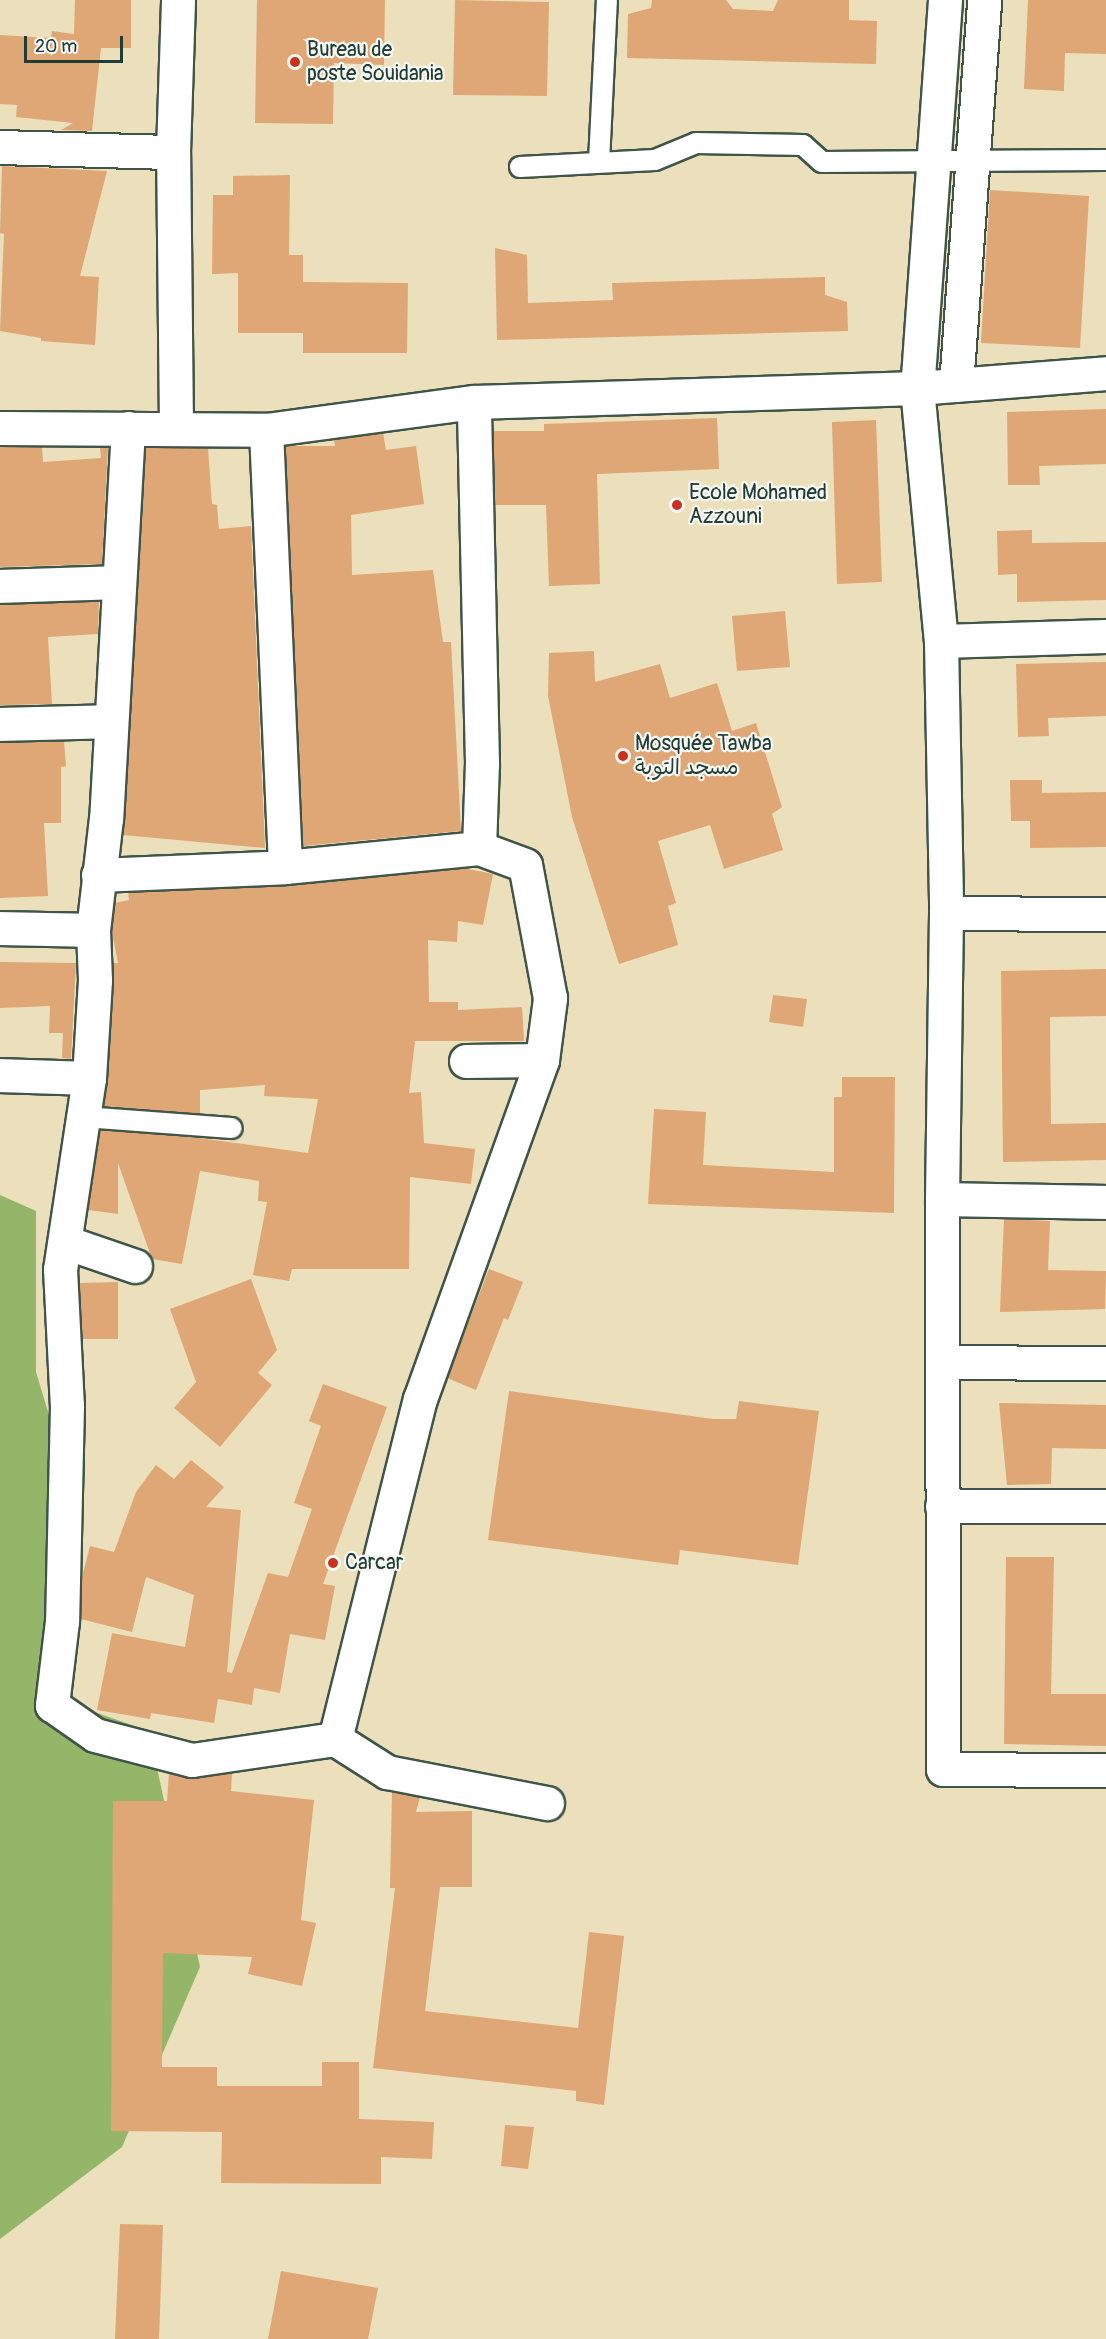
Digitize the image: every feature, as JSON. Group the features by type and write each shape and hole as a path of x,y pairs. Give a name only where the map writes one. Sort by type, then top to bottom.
{"street":[{"path":"176,428 173,152 178,0"},
{"path":"945,0 917,388 941,641 946,913 942,1199 943,1769 1106,1770"},
{"path":"956,385 984,0"},
{"path":"0,147 173,152"},
{"path":"0,428 266,430 474,402 917,388 1106,373"},
{"path":"474,402 482,763 479,848"},
{"path":"128,428 111,721 93,930 95,980 89,1078 60,1269 67,1405 62,1621 52,1705 95,1735 192,1760 335,1739 387,1772 547,1803"},
{"path":"266,430 285,867"},
{"path":"0,586 119,582"},
{"path":"941,641 1106,636"},
{"path":"0,724 111,721"},
{"path":"98,875 285,867 479,848 525,865 550,998 542,1060 420,1399 335,1739"},
{"path":"946,913 1106,914"},
{"path":"0,928 93,930"},
{"path":"466,1061 542,1060"},
{"path":"0,1075 89,1078"},
{"path":"942,1199 1106,1202"},
{"path":"65,1242 135,1266"},
{"path":"944,1362 1106,1363"},
{"path":"942,1506 1106,1506"}],"lane":[{"path":"600,162 607,0"},
{"path":"519,168 655,160 696,143 803,145 822,162 1106,160"},
{"path":"84,1118 232,1128"}],"green space":[{"path":"0,1195 36,1211 36,1372 69,1481 43,1694 149,1731 200,1967 122,2147 0,2239"}],"building":[{"path":"75,0 131,0 131,48 101,48 92,131 61,130 73,123 16,117 17,105 0,104 0,35 51,38 52,31 74,34"},
{"name":"Bureau de poste Souidania","path":"257,0 385,0 384,65 334,63 333,124 255,123"},
{"path":"455,0 549,2 547,96 453,95"},
{"path":"652,0 726,0 733,9 773,11 778,0 849,0 849,20 877,21 876,64 627,58 628,14 651,8"},
{"path":"1028,0 1106,0 1106,54 1065,53 1064,91 1024,89"},
{"path":"2,166 107,171 80,276 99,277 95,345 41,341 41,338 0,331 4,234 0,233"},
{"path":"290,175 289,255 303,255 303,282 408,283 407,353 303,353 303,333 238,333 238,273 212,274 213,195 233,195 233,176"},
{"path":"990,190 1089,196 1080,348 981,343"},
{"path":"495,248 527,255 528,303 613,300 612,283 825,277 825,295 847,302 848,331 497,340"},
{"path":"1106,409 1106,464 1039,466 1040,485 1008,485 1007,412"},
{"path":"717,418 719,469 597,474 600,584 549,586 546,505 495,505 493,431 544,431 544,424"},
{"path":"876,420 882,582 837,584 832,422"},
{"path":"383,433 386,450 416,446 424,504 351,515 352,575 433,570 443,642 451,642 461,831 303,846 285,446 335,446 334,440"},
{"path":"0,447 42,447 43,462 101,458 100,447 108,448 102,564 0,567"},
{"path":"146,448 208,448 212,504 217,505 219,529 251,526 265,848 123,835"},
{"path":"1032,530 1032,543 1106,542 1106,600 1017,602 1017,574 998,575 997,531"},
{"path":"99,601 98,634 48,637 52,704 0,705 0,605"},
{"path":"785,611 790,667 737,671 732,616"},
{"name":"Mosquée Tawba مسجد التوبة","path":"594,651 595,682 660,664 670,698 717,683 732,731 756,723 782,807 772,814 783,850 724,869 710,825 658,841 676,903 668,906 678,945 619,964 572,817 548,696 549,653"},
{"path":"1106,662 1106,716 1048,718 1049,736 1018,737 1016,664"},
{"path":"64,741 66,766 61,767 61,823 44,823 48,896 0,898 0,743"},
{"path":"1010,780 1042,780 1042,793 1106,792 1106,847 1030,848 1030,821 1011,821"},
{"path":"463,868 493,874 483,925 458,921 457,942 428,940 429,1002 458,1002 458,1010 522,1007 524,1041 415,1041 409,1093 421,1092 424,1143 475,1149 471,1184 410,1177 409,1269 292,1269 289,1281 253,1275 267,1202 258,1201 259,1181 200,1171 182,1264 152,1259 118,1163 118,1214 88,1210 100,1130 199,1138 308,1153 318,1099 264,1096 265,1085 200,1090 200,1114 104,1106 113,963 118,963 112,932 115,903 129,900 128,892 286,886"},
{"path":"0,962 76,963 71,1059 62,1058 63,1033 49,1033 50,1006 0,1008"},
{"path":"1106,969 1106,1016 1050,1017 1051,1124 1106,1123 1106,1160 1003,1162 1001,971"},
{"path":"773,995 807,999 803,1027 769,1022"},
{"path":"842,1077 895,1077 894,1213 648,1204 654,1109 706,1112 703,1165 834,1172 834,1097 842,1097"},
{"path":"1004,1219 1050,1221 1048,1270 1106,1271 1105,1309 1000,1312"},
{"path":"489,1269 523,1282 508,1320 504,1318 476,1390 447,1378"},
{"path":"251,1279 277,1350 258,1373 272,1385 220,1447 174,1408 196,1382 170,1309"},
{"path":"118,1282 118,1339 82,1339 79,1283"},
{"path":"323,1384 387,1407 323,1584 335,1586 325,1640 290,1634 280,1693 254,1688 252,1705 218,1699 214,1723 151,1713 150,1719 97,1710 112,1633 185,1647 194,1595 146,1577 132,1632 81,1619 82,1577 90,1546 114,1552 136,1492 156,1465 174,1479 191,1460 224,1487 206,1507 241,1510 227,1672 232,1673 268,1573 288,1577 312,1509 294,1503 321,1426 309,1421"},
{"path":"509,1391 713,1419 736,1419 739,1401 819,1411 798,1565 680,1550 678,1565 488,1540"},
{"path":"999,1403 1106,1405 1106,1449 1052,1448 1051,1484 1007,1485"},
{"path":"1006,1557 1054,1557 1051,1694 1106,1694 1106,1746 1004,1744"},
{"path":"169,1773 194,1779 232,1773 231,1791 314,1800 301,1920 316,1923 302,1986 248,1974 252,1957 163,1953 162,2067 217,2067 217,2086 322,2086 322,2062 359,2062 359,2119 434,2122 432,2159 381,2157 381,2184 221,2183 222,2132 111,2131 113,1801 167,1801"},
{"path":"392,1792 420,1797 416,1812 472,1811 472,1887 440,1887 425,2011 578,2028 589,1932 624,1936 604,2105 576,2101 576,2091 373,2068 395,1888 390,1888"},
{"path":"505,2125 534,2127 528,2169 501,2166"},
{"path":"120,2224 163,2225 159,2339 115,2339"},
{"path":"281,2271 378,2288 368,2339 268,2339"}],"place":[{"name":"Bureau de poste Souidania","path":"295,62"},
{"name":"Ecole Mohamed Azzouni","path":"677,505"},
{"name":"Mosquée Tawba مسجد التوبة","path":"623,756"},
{"name":"Carcar","path":"333,1563"}]}
